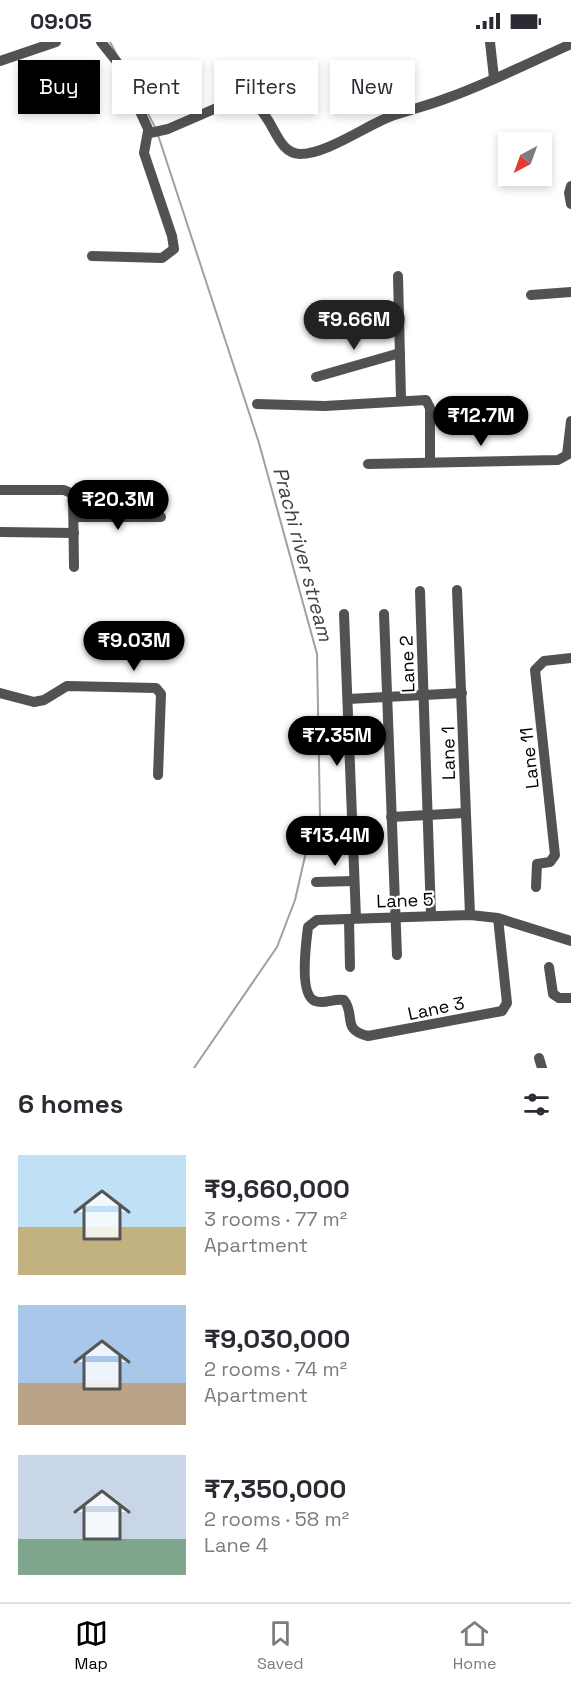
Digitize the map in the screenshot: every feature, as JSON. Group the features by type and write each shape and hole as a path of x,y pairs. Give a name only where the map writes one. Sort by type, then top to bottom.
{"street":[{"path":"0,61 56,42"},
{"path":"92,256 162,258 174,249 144,153 149,132 117,62 101,42"},
{"path":"490,42 494,78"},
{"path":"149,132 168,129 242,99 259,106 285,147 293,153 301,154 494,78 571,44"},
{"path":"571,186 571,204"},
{"path":"398,276 401,399"},
{"path":"531,295 571,292"},
{"path":"316,377 400,353"},
{"path":"257,405 325,406 421,398 428,402 430,462"},
{"path":"368,464 558,460 567,455 568,425 571,421"},
{"path":"0,490 69,492 75,499 74,567"},
{"path":"74,517 161,517"},
{"path":"0,532 74,533"},
{"name":"Lane 1","path":"457,590 470,915"},
{"name":"Lane 2","path":"420,591 431,915"},
{"path":"344,614 354,881 350,967"},
{"path":"384,614 385,697 397,955"},
{"name":"Lane 11","path":"536,887 537,864 550,862 555,855 535,670 544,661 571,658"},
{"path":"0,693 34,702 44,700 67,686 156,688 161,694 158,775"},
{"path":"348,699 462,693"},
{"path":"391,817 465,813"},
{"path":"316,882 354,881"},
{"name":"Lane 5","path":"308,996 304,985 308,927 317,920 470,915 498,918 571,941"},
{"name":"Lane 3","path":"308,996 318,1002 344,1000 348,1007 352,1028 358,1034 368,1036 502,1011 507,1003 498,918"},
{"path":"549,967 553,994 559,998 571,998"}],"waterway":[{"name":"Prachi river stream","path":"110,42 155,127"},
{"name":"Prachi river stream","path":"158,135 259,443 317,654 320,817 306,852 295,900 277,947 194,1068"}]}
